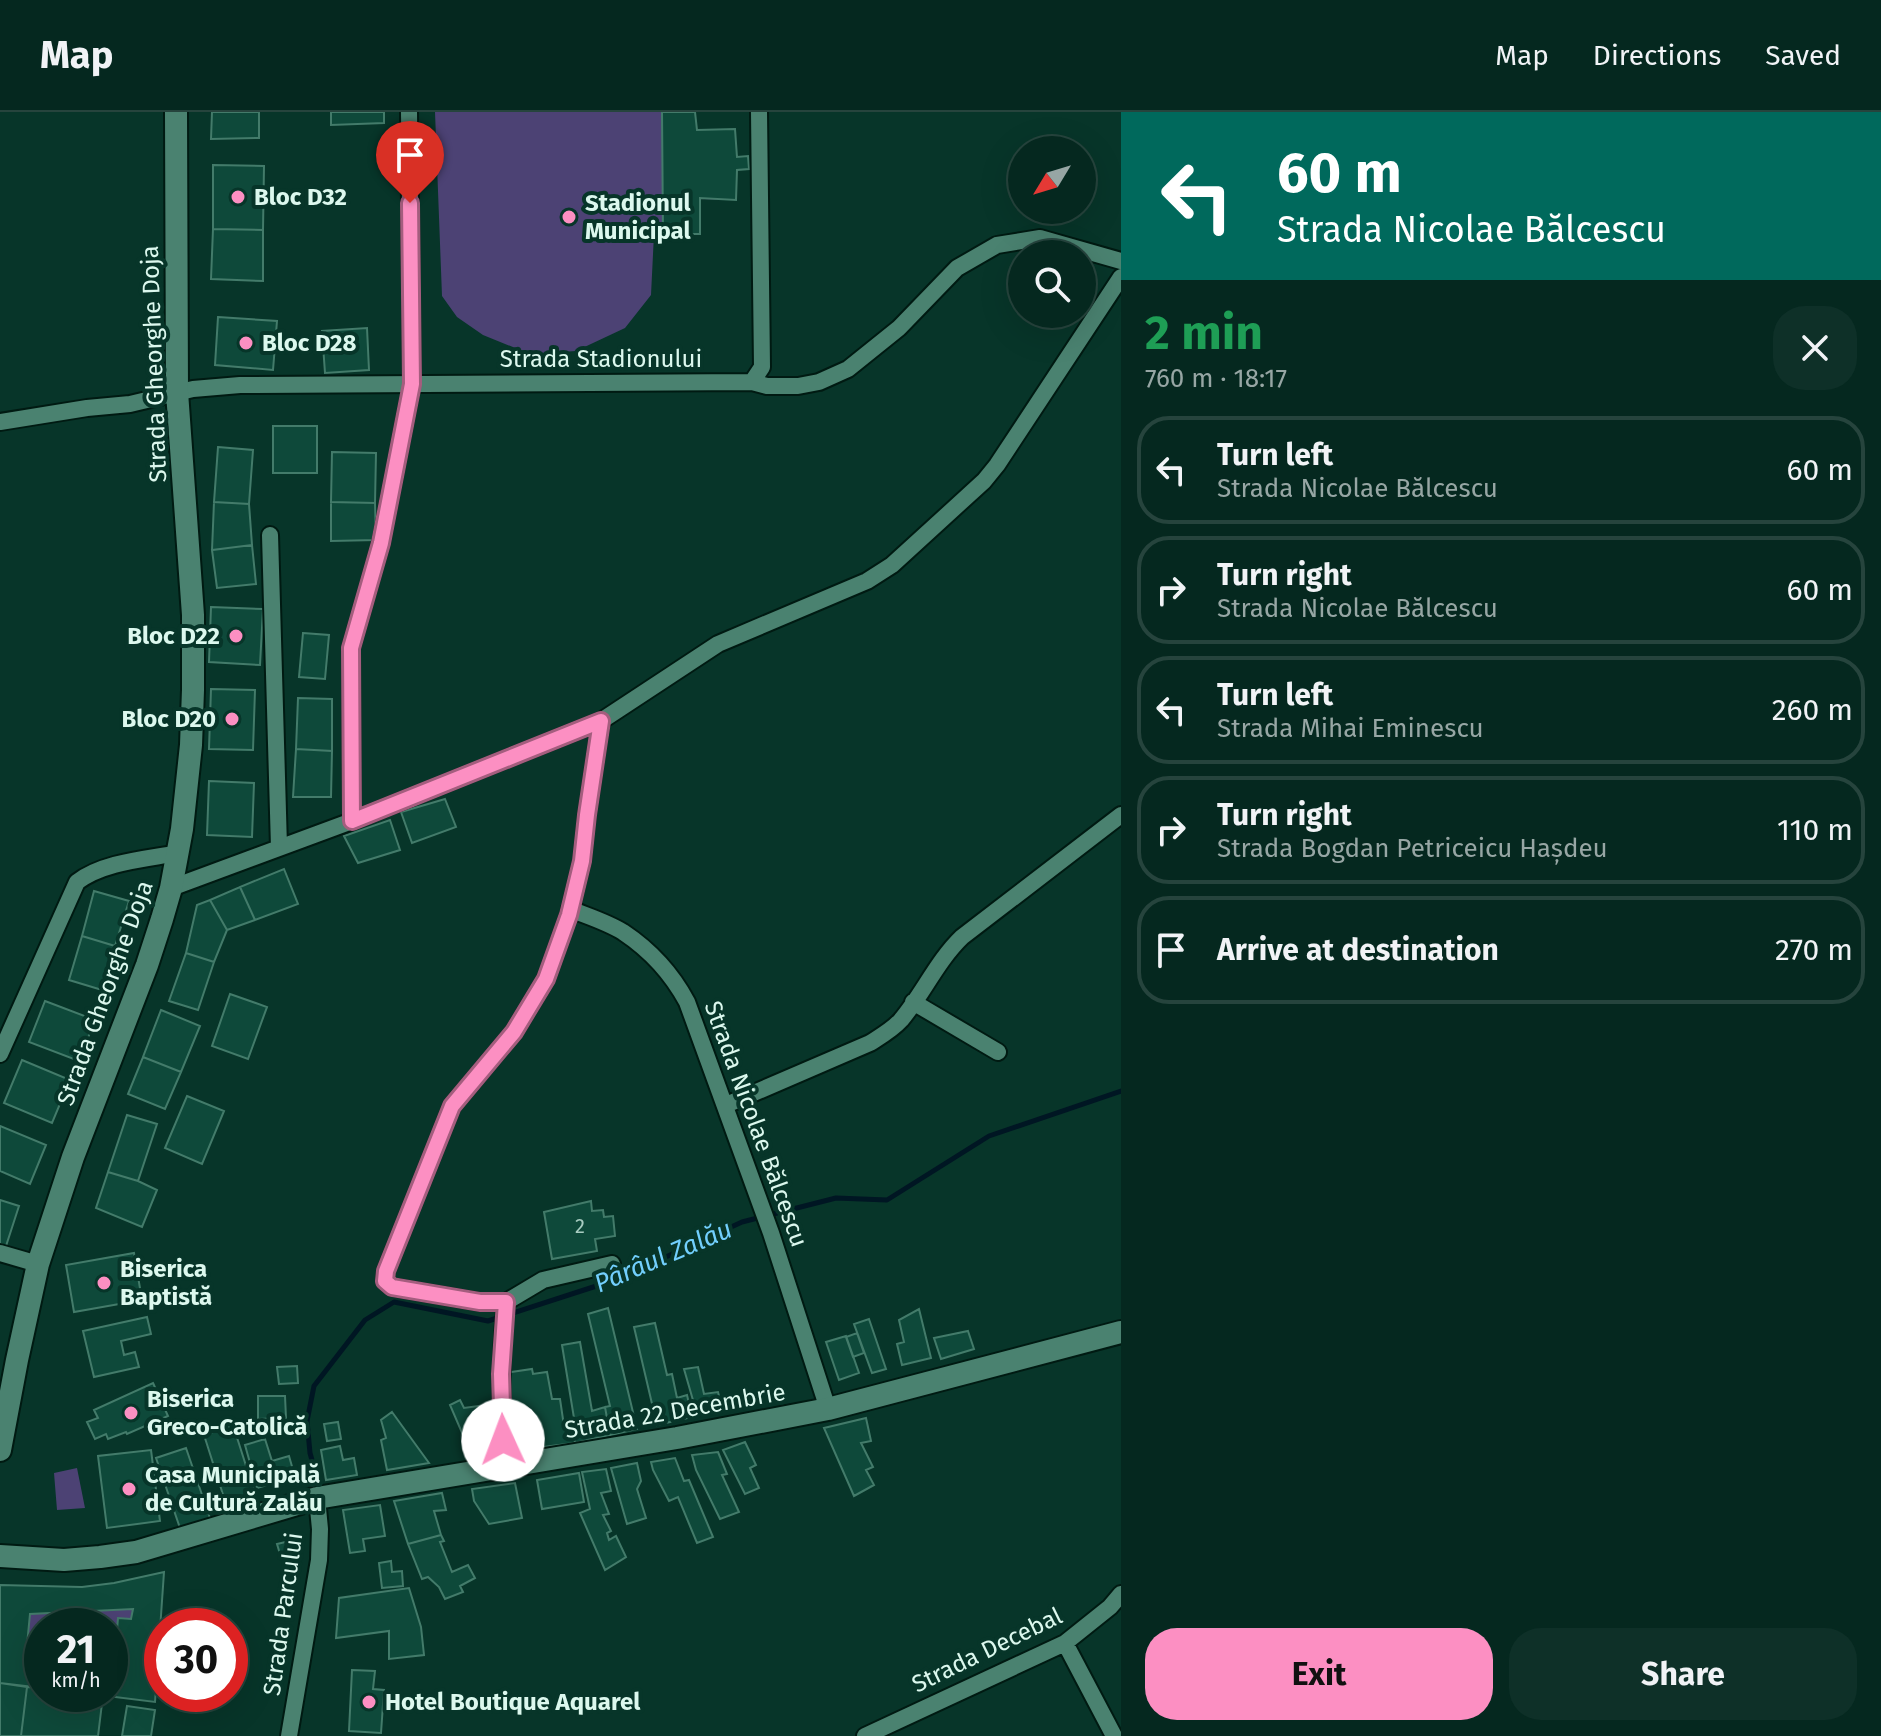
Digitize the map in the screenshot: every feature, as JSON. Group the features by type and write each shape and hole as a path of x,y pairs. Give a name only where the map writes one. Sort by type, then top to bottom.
{"main road":[{"name":"Strada Gheorghe Doja","path":"0,1450 38,1264 69,1169 147,965 171,888 186,795 193,690 193,615 177,392 176,112"},
{"name":"Strada 22 Decembrie","path":"0,1556 64,1560 136,1552 317,1498 506,1468 828,1409 1121,1332"}],"street":[{"path":"352,821 351,648 381,543 412,384 409,112"},
{"path":"752,382 762,367 759,112"},
{"name":"Strada Stadionului","path":"0,422 130,404 177,392 240,385 752,382 767,386 798,386 819,382 848,369 899,328 957,268 997,245 1040,238 1121,261"},
{"path":"171,888 352,821 601,721 718,644 867,581 892,565 984,481 997,465 1121,277"},
{"path":"270,535 279,847"},
{"path":"601,721 582,861 570,909 546,979 514,1032 452,1106 386,1271 385,1281 392,1287 480,1302 506,1302 543,1280 612,1264"},
{"path":"726,1105 870,1043 895,1026 962,937 1121,815"},
{"path":"0,1054 77,882 107,867 178,853"},
{"name":"Strada Nicolae Bălcescu","path":"570,909 622,931 659,962 677,983 687,1002 771,1233 828,1409"},
{"path":"913,1002 998,1052"},
{"path":"0,1253 38,1264"},
{"path":"506,1302 501,1411 506,1468"},
{"name":"Strada Parcului","path":"289,1736 319,1560 317,1498"},
{"name":"Strada Decebal","path":"873,1734 1065,1643 1110,1607 1121,1594"},
{"path":"1065,1643 1114,1736"}],"shaded area":[{"name":"Stadionul Municipal","path":"435,112 695,112 697,130 735,129 737,157 748,156 749,169 737,170 736,200 700,199 700,234 654,234 651,295 625,328 576,351 530,354 483,335 457,317 442,296"},
{"path":"77,1468 85,1508 57,1510 54,1473"}],"building":[{"path":"212,112 259,112 259,138 211,139"},
{"path":"331,112 384,112 384,123 331,125"},
{"path":"662,112 695,112 697,130 735,129 737,157 748,156 749,169 737,170 736,200 700,198 700,234 663,234"},
{"name":"Bloc D32","path":"213,165 264,166 263,230 213,229"},
{"path":"213,229 263,230 263,281 211,279"},
{"name":"Bloc D28","path":"218,317 277,321 273,370 215,365"},
{"path":"367,328 369,370 325,373 322,331"},
{"path":"273,426 317,426 317,473 273,473"},
{"path":"218,447 253,450 249,504 214,502"},
{"path":"332,452 376,453 375,503 331,502"},
{"path":"214,502 249,504 252,545 212,550"},
{"path":"331,502 375,503 376,540 331,541"},
{"path":"252,545 256,584 217,588 212,550"},
{"name":"Bloc D22","path":"211,607 263,609 260,665 209,662"},
{"path":"303,633 329,635 325,679 299,677"},
{"name":"Bloc D20","path":"211,689 255,690 253,750 209,749"},
{"path":"298,698 332,699 332,751 296,749"},
{"path":"296,749 332,751 331,797 293,797"},
{"path":"209,781 254,783 252,837 207,835"},
{"path":"445,799 456,827 412,843 401,812"},
{"path":"390,820 400,850 358,863 344,836"},
{"path":"284,869 298,904 255,920 240,887"},
{"path":"240,887 255,920 227,930 210,900"},
{"path":"94,891 129,901 115,946 82,936"},
{"path":"210,900 227,930 214,962 186,953 197,905"},
{"path":"82,936 115,946 102,990 69,980"},
{"path":"186,953 214,962 198,1010 169,1001"},
{"path":"230,994 267,1007 248,1059 212,1046"},
{"path":"45,1001 95,1020 79,1061 29,1042"},
{"path":"161,1010 200,1026 181,1072 143,1057"},
{"path":"143,1057 181,1072 165,1109 128,1094"},
{"path":"22,1060 70,1080 52,1123 4,1103"},
{"path":"187,1096 224,1111 202,1164 165,1148"},
{"path":"127,1115 157,1124 138,1181 108,1172"},
{"path":"0,1126 46,1145 30,1184 0,1171"},
{"path":"108,1172 157,1190 142,1227 96,1208"},
{"path":"0,1200 19,1206 6,1246 0,1244"},
{"path":"591,1201 592,1211 603,1210 604,1217 613,1216 615,1236 595,1239 597,1251 552,1259 544,1212"},
{"name":"Biserica Baptistă","path":"134,1253 142,1300 74,1312 66,1265"},
{"path":"608,1308 637,1429 610,1435 605,1407 610,1406 588,1314"},
{"path":"919,1309 931,1358 902,1365 897,1344 904,1342 899,1320"},
{"path":"147,1317 151,1334 121,1341 124,1355 135,1352 139,1367 94,1377 83,1331"},
{"path":"869,1319 886,1369 872,1373 854,1324"},
{"path":"655,1323 667,1375 672,1374 677,1398 687,1395 692,1417 657,1425 634,1327"},
{"path":"968,1331 974,1349 941,1359 934,1338"},
{"path":"857,1333 864,1353 853,1357 846,1337"},
{"path":"846,1336 859,1373 839,1380 826,1342"},
{"path":"580,1342 592,1411 605,1407 610,1435 575,1443 562,1345"},
{"path":"297,1366 298,1383 279,1384 277,1367"},
{"path":"698,1367 704,1394 718,1392 722,1408 697,1414 684,1369"},
{"path":"532,1369 533,1374 547,1372 552,1399 560,1399 564,1426 571,1425 575,1443 535,1448 531,1415 504,1417 505,1373"},
{"name":"Biserica Greco-Catolică","path":"153,1383 168,1416 127,1434 108,1439 106,1434 95,1439 87,1422 98,1418 94,1410"},
{"path":"258,1396 285,1396 286,1418 258,1419"},
{"path":"460,1400 464,1408 494,1404 496,1452 472,1456 450,1405"},
{"path":"392,1412 429,1463 387,1470 381,1440 386,1438 381,1420"},
{"path":"866,1418 871,1441 861,1443 873,1467 866,1470 874,1485 854,1496 824,1428"},
{"path":"338,1422 341,1439 327,1441 324,1424"},
{"path":"233,1425 255,1494 226,1504 204,1435"},
{"path":"524,1434 525,1449 509,1450 508,1436"},
{"path":"265,1439 272,1461 289,1456 295,1477 257,1488 245,1445"},
{"path":"745,1442 756,1465 750,1468 759,1488 745,1494 723,1450"},
{"path":"340,1446 343,1460 354,1458 357,1475 326,1480 321,1450"},
{"path":"186,1448 211,1521 181,1531 156,1458"},
{"name":"Casa Municipală de Cultură Zalău","path":"151,1450 160,1521 107,1528 98,1456"},
{"path":"718,1452 727,1474 722,1475 739,1512 720,1519 692,1455"},
{"path":"675,1458 684,1481 689,1480 713,1537 697,1543 678,1497 669,1501 651,1462"},
{"path":"637,1463 641,1481 637,1489 646,1518 627,1524 611,1468"},
{"path":"606,1469 611,1491 601,1493 609,1514 603,1515 611,1531 607,1533 609,1540 616,1536 626,1557 605,1570 580,1513 590,1509 582,1472"},
{"path":"579,1473 584,1502 542,1509 537,1480"},
{"path":"515,1483 522,1518 489,1524 474,1501 472,1489"},
{"path":"442,1493 446,1510 434,1511 441,1535 408,1544 394,1501"},
{"path":"380,1505 385,1536 363,1539 365,1551 350,1553 343,1510"},
{"path":"441,1535 444,1541 440,1542 452,1572 468,1565 475,1578 460,1586 463,1592 445,1599 439,1587 428,1577 422,1579 408,1544"},
{"path":"294,1540 295,1549 280,1554 277,1544"},
{"path":"391,1561 392,1572 402,1571 403,1586 382,1588 379,1563"},
{"path":"164,1572 162,1608 144,1608 144,1701 128,1699 128,1619 131,1619 133,1609 128,1608 24,1608 24,1686 0,1683 0,1585 82,1587"},
{"path":"409,1588 421,1627 424,1655 389,1659 389,1631 336,1638 339,1598"},
{"path":"352,1670 375,1671 373,1689 384,1690 381,1733 349,1731"},
{"path":"0,1683 24,1687 21,1736 0,1736"},
{"path":"128,1706 155,1712 151,1736 122,1736"},
{"path":"24,1712 101,1712 98,1736 21,1736"}],"waterway":[{"name":"Pârâul Zalău","path":"317,1478 310,1453 307,1421 314,1386 365,1320 394,1302 488,1321 618,1279 742,1222 836,1198 887,1200 989,1136 1121,1091"}],"place":[{"name":"Bloc D32","path":"238,197"},
{"name":"Stadionul Municipal","path":"569,217"},
{"name":"Bloc D28","path":"246,343"},
{"name":"Bloc D22","path":"236,636"},
{"name":"Bloc D20","path":"232,719"},
{"name":"Biserica Baptistă","path":"104,1283"},
{"name":"Biserica Greco-Catolică","path":"131,1413"},
{"name":"Casa Municipală de Cultură Zalău","path":"129,1489"},
{"name":"Hotel Boutique Aquarel","path":"369,1702"}],"route":[{"path":"410,203 412,384 381,543 351,648 352,821 601,721 582,861 569,915 546,979 514,1032 452,1106 386,1271 385,1281 392,1287 480,1302 506,1302 501,1374 503,1440"}]}
